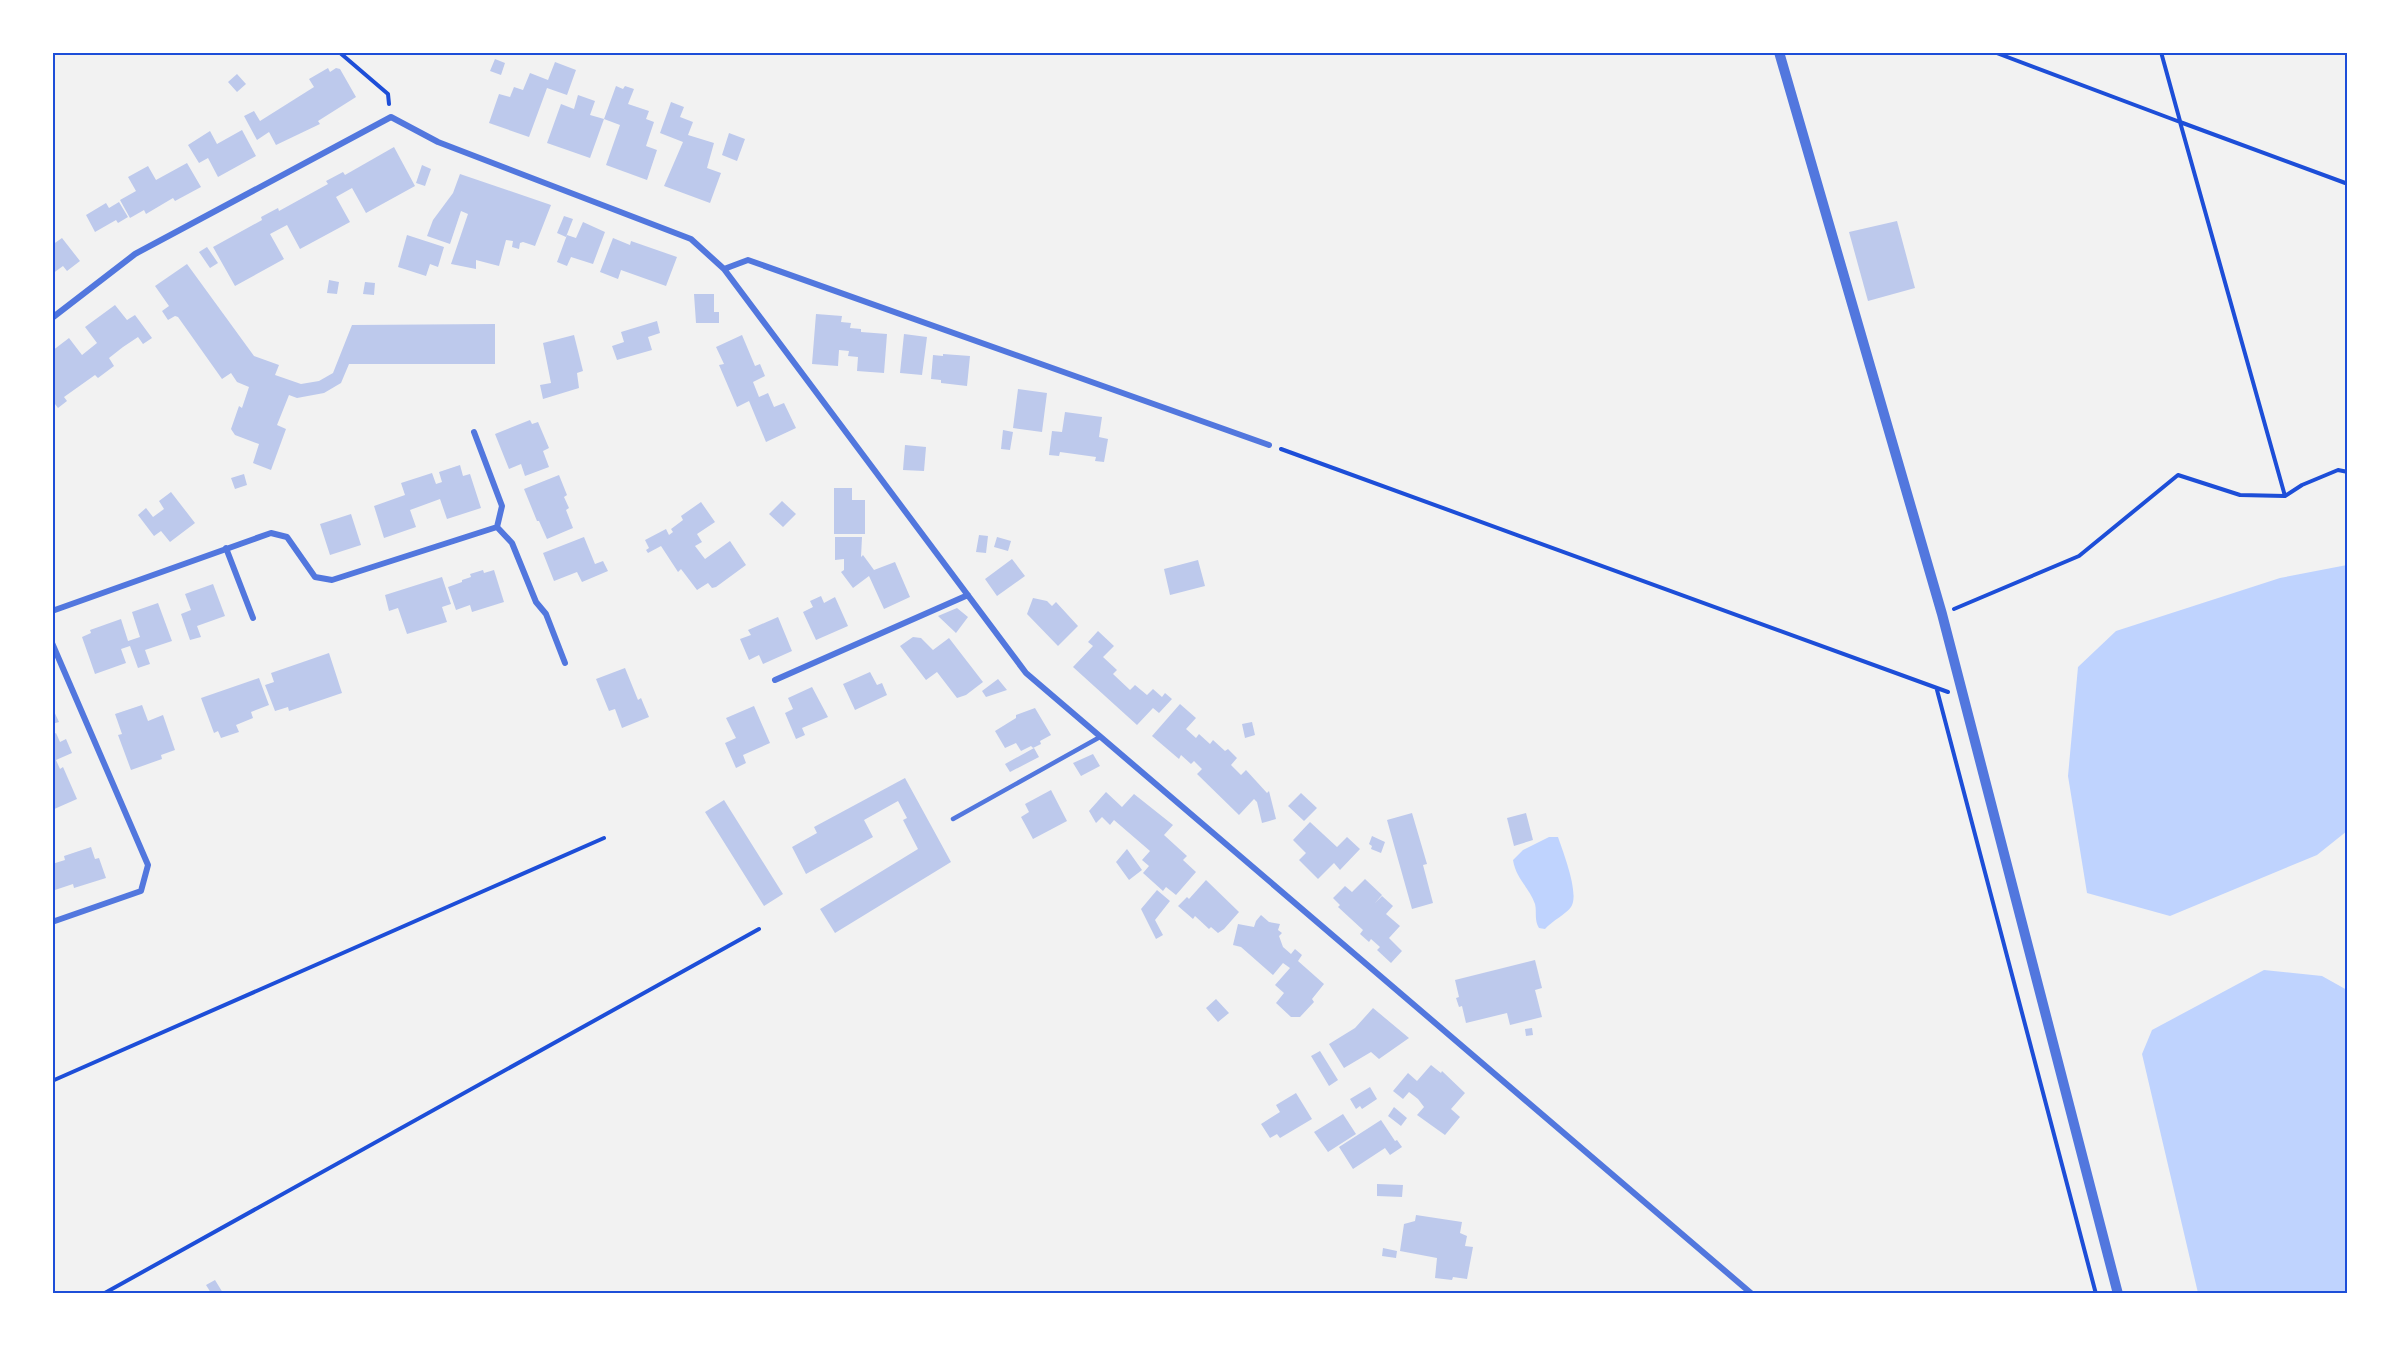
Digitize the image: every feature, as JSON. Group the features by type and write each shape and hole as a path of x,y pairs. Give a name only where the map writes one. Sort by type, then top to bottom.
{"street":[{"path":"1779,52 1942,614 2118,1293"},
{"path":"52,318 135,254 391,117 438,142 691,239 724,269 1026,673 1752,1293"},
{"path":"724,269 748,260 1269,445"},
{"path":"474,432 502,506 497,527"},
{"path":"52,611 271,533 287,537 315,577 332,580 497,527"},
{"path":"497,527 512,543 536,602 546,614 565,663"},
{"path":"226,548 254,618"},
{"path":"775,680 968,595"},
{"path":"52,643 148,866 141,891 52,922"}],"lane":[{"path":"952,819 1100,737"}],"path":[{"path":"339,52 388,94 391,117"},
{"path":"1994,52 2348,184"},
{"path":"2161,52 2285,496"},
{"path":"1269,445 1963,697"},
{"path":"1942,614 2079,556 2178,475 2240,495 2285,496 2302,485 2348,466"},
{"path":"2338,470 2348,472"},
{"path":"1937,689 2096,1293"},
{"path":"52,1081 604,838"},
{"path":"103,1293 759,929"}],"water":[{"path":"2347,565 2347,831 2317,855 2170,916 2087,893 2068,776 2078,667 2116,631 2280,578"},
{"path":"1549,837 1558,837 1570,873 1573,901 1569,910 1545,929 1537,925 1535,904 1517,873 1513,860 1523,850"},
{"path":"2264,970 2322,976 2347,990 2347,1293 2198,1293 2142,1054 2152,1030"}],"building":[{"path":"495,59 505,63 501,75 490,71"},
{"path":"555,62 576,70 567,95 547,88 529,137 489,123 499,94 510,97 514,87 523,90 530,73 548,80"},
{"path":"328,68 330,72 336,68 340,69 356,97 318,121 320,124 276,145 269,132 257,140 244,116 254,111 260,121 314,87 309,79"},
{"path":"237,74 246,84 237,92 228,82"},
{"path":"616,86 623,89 625,86 634,89 628,104 649,111 646,119 654,122 646,146 657,150 647,180 606,165 620,125 604,119"},
{"path":"578,95 595,101 590,115 604,119 590,158 547,143 561,104 574,109"},
{"path":"671,102 684,107 680,117 693,122 688,135 714,143 707,168 721,173 710,203 664,186 683,142 660,133"},
{"path":"242,130 256,156 218,177 208,158 199,163 188,145 210,131 217,144"},
{"path":"729,133 745,139 737,161 722,155"},
{"path":"394,147 415,186 366,213 352,188 336,197 350,222 300,249 287,225 270,234 284,259 235,286 213,247 262,220 261,217 278,208 279,211 328,184 326,181 343,172 345,175"},
{"path":"187,163 201,187 175,201 173,198 146,214 144,210 130,218 120,200 136,191 128,177 148,166 156,180"},
{"path":"422,165 431,169 425,186 416,183"},
{"path":"460,174 551,205 535,246 523,242 520,243 519,249 512,247 513,241 506,240 499,266 476,260 476,269 451,264 468,214 461,211 450,244 427,236 433,220 453,193"},
{"path":"119,202 128,217 118,223 116,220 95,232 86,215 106,203 109,208"},
{"path":"564,216 573,219 566,237 557,233"},
{"path":"1897,221 1915,288 1868,301 1849,232"},
{"path":"583,222 605,232 593,264 571,257 567,266 557,262 567,235 576,238"},
{"path":"407,235 444,247 438,267 430,264 426,276 398,267"},
{"path":"62,238 80,261 67,271 63,266 52,274 52,245"},
{"path":"613,238 630,245 631,241 677,257 666,286 621,270 618,279 600,272"},
{"path":"207,247 218,263 210,268 199,252"},
{"path":"187,264 254,356 279,365 275,375 301,384 319,381 333,373 352,325 495,324 495,364 349,364 341,383 324,393 297,398 289,395 277,425 286,429 271,470 253,463 259,444 235,435 231,429 239,406 242,408 249,387 237,382 231,373 222,379 178,317 175,316 168,320 162,311 169,306 155,286"},
{"path":"329,280 339,282 337,294 327,293"},
{"path":"365,282 375,283 374,295 363,294"},
{"path":"694,294 714,294 714,312 719,312 719,323 696,323"},
{"path":"115,305 127,320 135,315 152,338 143,344 138,337 123,347 109,358 114,366 98,378 95,375 64,397 67,401 58,408 52,400 52,351 69,338 82,355 97,343 85,327"},
{"path":"816,314 842,316 841,322 851,323 850,328 861,329 861,332 887,334 884,373 857,371 858,357 848,356 849,351 839,350 838,366 812,364"},
{"path":"657,321 660,333 648,337 652,350 617,360 612,346 624,342 621,332"},
{"path":"904,334 927,337 922,375 900,373"},
{"path":"574,335 583,371 577,373 579,388 543,399 540,385 551,383 543,343"},
{"path":"742,335 755,366 760,364 765,376 753,382 759,397 768,393 774,407 784,403 796,428 766,442 749,401 737,407 719,365 724,364 716,347"},
{"path":"943,354 970,356 967,386 941,383 941,380 931,379 933,355 943,356"},
{"path":"1018,389 1047,393 1042,432 1013,428"},
{"path":"1065,412 1102,417 1099,437 1108,439 1104,462 1095,461 1096,457 1060,452 1059,456 1049,455 1052,431 1062,432"},
{"path":"530,420 532,424 538,422 549,448 543,451 549,467 525,476 521,464 509,469 495,434"},
{"path":"1003,430 1013,432 1010,450 1001,449"},
{"path":"905,445 926,447 924,471 903,470"},
{"path":"460,465 463,476 470,474 481,508 447,519 440,499 410,510 416,527 384,538 374,506 405,495 401,483 432,473 436,484 442,482 439,472"},
{"path":"244,474 247,485 235,489 231,478"},
{"path":"559,475 567,495 564,497 569,508 566,510 573,528 547,539 524,489"},
{"path":"834,488 852,488 852,500 865,500 865,534 834,534"},
{"path":"171,492 195,523 170,542 161,531 154,536 138,515 146,508 153,517 164,509 159,501"},
{"path":"782,501 796,514 783,527 769,514"},
{"path":"701,502 715,522 697,534 702,542 695,546 705,559 730,541 746,565 716,587 712,588 708,583 697,590 681,569 678,572 661,546 648,553 646,550 649,548 645,540 666,529 669,535 673,532 671,529 683,520 681,516"},
{"path":"351,514 361,545 330,555 320,524"},
{"path":"979,535 988,536 986,553 976,552"},
{"path":"584,537 595,564 603,561 608,571 582,582 577,572 554,581 543,553"},
{"path":"835,537 862,537 861,557 863,555 874,570 895,562 910,597 884,609 869,576 853,588 841,572 844,570 844,559 835,560"},
{"path":"997,537 1011,541 1008,551 994,547"},
{"path":"1012,559 1025,576 997,596 985,579"},
{"path":"1198,560 1205,586 1170,595 1164,569"},
{"path":"483,570 484,573 494,570 504,602 472,612 470,605 456,610 448,587 471,577 470,574"},
{"path":"442,577 451,604 442,607 447,622 407,634 398,608 389,611 385,595"},
{"path":"213,584 225,616 197,626 201,637 190,640 181,614 191,610 185,594"},
{"path":"821,596 824,603 835,597 848,626 816,640 803,612 813,607 810,601"},
{"path":"1033,598 1047,601 1052,606 1056,602 1078,626 1058,646 1027,614"},
{"path":"158,603 172,641 145,650 150,664 138,668 130,646 121,649 126,663 95,674 82,637 91,633 90,630 121,619 128,641 140,637 132,612"},
{"path":"957,608 968,617 956,633 938,616"},
{"path":"778,617 792,651 763,664 759,655 749,660 740,639 751,635 748,630"},
{"path":"1098,631 1114,646 1103,657 1117,670 1113,674 1130,690 1135,685 1147,695 1153,689 1162,697 1165,693 1172,699 1159,713 1153,708 1137,725 1073,667 1093,646 1088,642"},
{"path":"913,637 921,638 933,650 949,638 983,682 966,695 957,698 937,672 926,680 900,646"},
{"path":"329,653 342,693 289,711 288,707 275,711 265,685 274,682 271,673"},
{"path":"625,668 638,700 641,698 649,717 622,728 615,709 609,711 596,679"},
{"path":"870,672 877,685 882,683 887,695 855,710 843,684"},
{"path":"259,678 269,705 251,712 253,718 236,725 239,732 221,738 218,731 214,733 201,698"},
{"path":"998,679 1007,690 986,697 982,691"},
{"path":"812,687 828,717 802,728 805,735 796,739 785,713 793,709 788,698"},
{"path":"1180,704 1196,718 1186,729 1196,738 1199,734 1210,744 1213,740 1225,751 1228,749 1237,758 1231,765 1241,775 1246,770 1267,793 1269,791 1276,819 1262,823 1257,802 1254,799 1239,815 1197,774 1202,769 1194,761 1191,764 1181,755 1179,759 1152,736"},
{"path":"142,705 148,721 163,715 175,750 161,755 162,759 131,770 118,735 122,734 115,714"},
{"path":"754,706 770,743 743,755 746,763 736,768 725,743 736,738 726,718"},
{"path":"52,707 59,722 52,724"},
{"path":"1035,708 1051,735 1033,748 1031,746 1021,751 1016,743 1005,748 995,731 1016,718 1016,715"},
{"path":"1252,722 1255,735 1245,738 1242,724"},
{"path":"56,733 60,742 66,739 72,753 56,760 60,769 63,767 77,799 52,810 52,735"},
{"path":"1034,748 1039,757 1010,772 1005,764"},
{"path":"1093,754 1100,766 1081,776 1073,763"},
{"path":"905,778 951,862 835,933 820,909 918,849 903,820 907,818 898,801 864,820 873,837 806,874 792,847 817,833 814,827"},
{"path":"1051,790 1067,821 1033,839 1021,817 1029,812 1025,804"},
{"path":"1106,792 1122,807 1134,794 1173,825 1164,835 1187,856 1183,860 1196,872 1176,895 1166,887 1163,891 1143,873 1149,866 1142,860 1150,851 1114,820 1110,825 1102,817 1096,823 1089,811"},
{"path":"1301,793 1317,808 1304,821 1288,806"},
{"path":"724,800 783,894 764,906 705,812"},
{"path":"1412,813 1427,864 1423,865 1433,903 1412,909 1387,820"},
{"path":"1526,813 1533,840 1514,846 1507,818"},
{"path":"1310,822 1337,847 1347,837 1360,849 1340,870 1334,863 1318,879 1299,860 1306,853 1293,840"},
{"path":"1372,836 1385,842 1381,853 1371,849 1372,846 1369,844"},
{"path":"91,847 95,859 99,858 106,878 74,888 73,884 52,891 52,864 65,860 64,856"},
{"path":"1127,849 1142,870 1129,880 1116,862"},
{"path":"1365,879 1382,895 1375,903 1382,896 1393,906 1386,914 1400,926 1389,938 1402,951 1391,963 1377,950 1380,947 1371,939 1369,942 1360,934 1363,930 1338,907 1340,905 1333,898 1345,886 1352,892"},
{"path":"1206,880 1239,912 1218,933 1211,927 1209,929 1195,916 1193,919 1178,906 1187,897 1189,899"},
{"path":"1157,890 1170,901 1155,920 1163,935 1156,939 1141,909"},
{"path":"1261,915 1269,922 1280,924 1278,930 1282,933 1279,936 1283,947 1291,954 1295,949 1302,955 1298,961 1324,984 1312,999 1314,1002 1300,1017 1291,1017 1276,1003 1284,993 1275,985 1290,968 1283,963 1273,975 1241,947 1233,945 1238,924 1254,927"},
{"path":"1535,960 1542,988 1535,990 1542,1017 1510,1025 1507,1013 1466,1023 1462,1006 1459,1007 1456,998 1459,997 1455,980"},
{"path":"1216,999 1229,1013 1218,1022 1206,1008"},
{"path":"1373,1008 1409,1038 1379,1059 1371,1052 1344,1068 1329,1044 1355,1028"},
{"path":"1532,1028 1533,1035 1526,1036 1525,1029"},
{"path":"1320,1051 1338,1080 1329,1086 1311,1056"},
{"path":"1431,1065 1441,1073 1442,1071 1465,1093 1451,1109 1460,1117 1445,1135 1417,1115 1424,1107 1418,1099 1409,1092 1403,1099 1393,1091 1408,1073 1417,1081"},
{"path":"1370,1087 1377,1099 1362,1109 1360,1106 1356,1109 1350,1099"},
{"path":"1296,1093 1312,1119 1280,1138 1277,1134 1270,1138 1261,1124 1280,1112 1276,1105"},
{"path":"1394,1107 1407,1118 1401,1126 1388,1116"},
{"path":"1343,1114 1356,1134 1328,1152 1314,1132"},
{"path":"1381,1120 1395,1141 1397,1140 1402,1147 1390,1155 1385,1148 1353,1169 1339,1147"},
{"path":"1377,1184 1403,1185 1402,1197 1377,1196"},
{"path":"1416,1215 1462,1222 1460,1233 1467,1236 1465,1246 1473,1247 1467,1279 1435,1278 1437,1258 1400,1251 1404,1224 1415,1221"},
{"path":"1383,1248 1397,1251 1396,1258 1382,1256"},
{"path":"215,1280 223,1293 211,1293 206,1285"}]}
